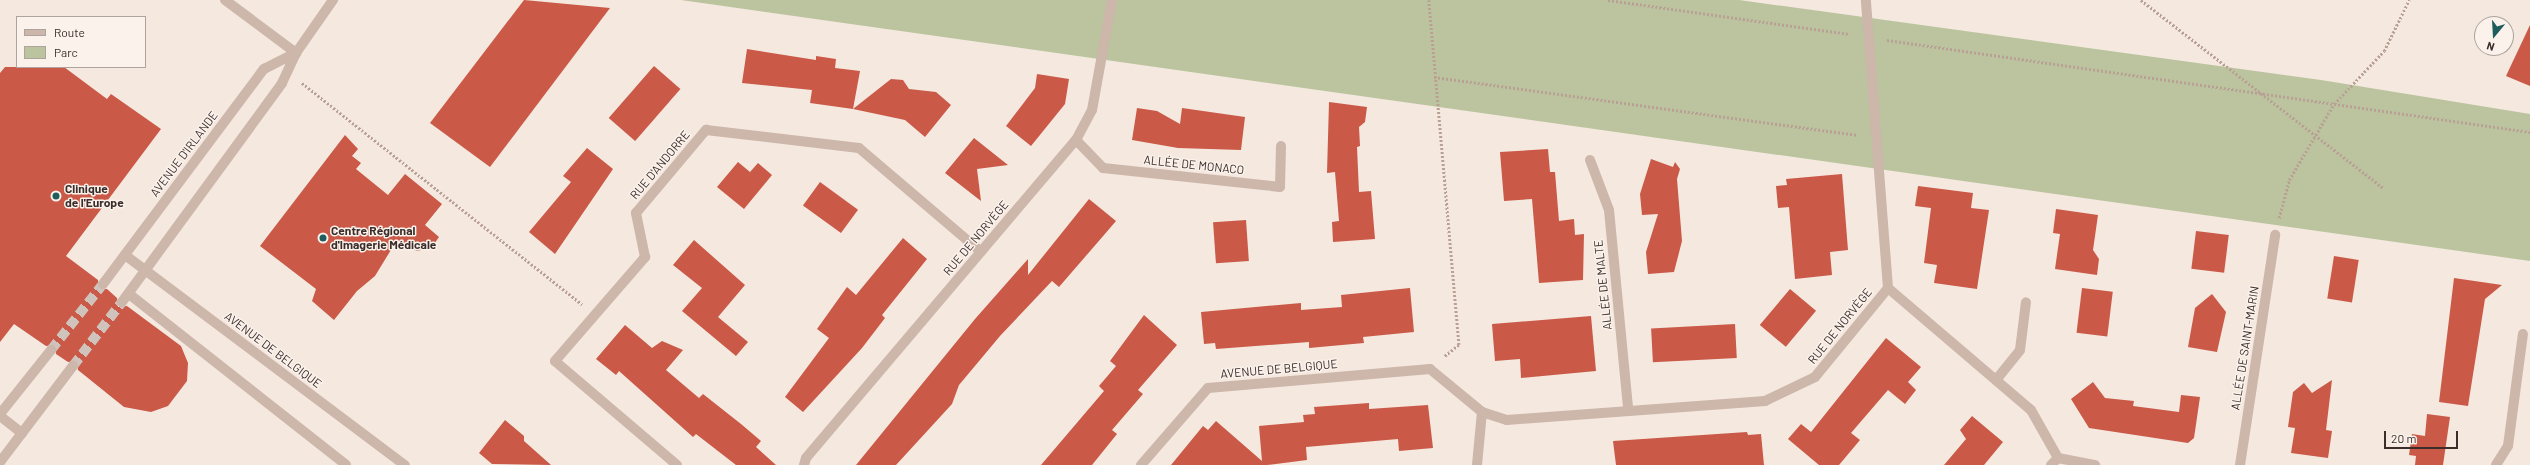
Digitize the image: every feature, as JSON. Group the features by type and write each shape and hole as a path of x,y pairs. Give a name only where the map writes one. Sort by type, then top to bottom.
{"street":[{"path":"225,0 296,53"},
{"name":"AVENUE D'IRLANDE","path":"333,0 296,53 288,72 125,298 346,465"},
{"name":"RUE DE NORVÈGE","path":"804,465 806,458 1076,140 1092,110 1112,0"},
{"name":"RUE DE NORVÈGE","path":"1482,412 1507,420 1628,409 1765,400 1815,377 1888,288 1866,0"},
{"name":"AVENUE D'IRLANDE","path":"103,284 264,69 296,53"},
{"name":"RUE D'ANDORRE","path":"677,465 554,361 645,257 636,213 706,130 860,148 981,252"},
{"name":"ALLÉE DE MONACO","path":"1076,140 1103,168 1280,187 1281,146"},
{"name":"ALLÉE DE MALTE","path":"1590,160 1609,210 1628,409"},
{"name":"ALLÉE DE SAINT-MARIN","path":"2240,465 2275,235"},
{"name":"AVENUE DE BELGIQUE","path":"125,255 405,465"},
{"path":"1888,288 2031,410 2054,462 2095,465"},
{"path":"1996,380 2020,350 2026,302"},
{"path":"2496,465 2508,446 2523,334"},
{"path":"22,433 0,415 51,350"},
{"path":"0,462 73,366"},
{"path":"1430,369 1482,412 1477,465"},
{"name":"AVENUE DE BELGIQUE","path":"1141,465 1208,388 1430,369"}],"path":[{"path":"1429,0 1434,77 1459,345 1430,369"},
{"path":"1608,0 2530,132"},
{"path":"2141,0 2264,94 2383,188"},
{"path":"2275,235 2289,180 2334,104 2384,51 2409,0"},
{"path":"288,72 595,314"},
{"path":"1434,77 1876,137"}],"green space":[{"path":"681,0 1739,0 2321,80 2530,114 2530,261"}],"building":[{"path":"524,0 610,8 490,167 430,123"},
{"path":"2530,25 2530,86 2506,76"},
{"path":"747,49 816,60 816,56 836,59 835,68 860,71 853,109 810,103 812,90 742,83"},
{"path":"654,66 680,89 635,141 609,118"},
{"name":"Clinique de l'Europe","path":"5,67 65,68 107,99 111,94 161,129 66,256 98,280 99,289 107,289 117,298 118,307 127,306 181,346 188,363 187,381 168,406 151,412 124,407 78,370 77,361 68,362 56,354 55,345 46,346 14,324 0,342 0,73"},
{"path":"1037,74 1069,79 1065,104 1031,146 1006,126 1035,88"},
{"path":"891,79 903,80 909,89 936,92 951,105 925,137 905,120 853,109"},
{"path":"1329,102 1367,107 1365,122 1359,127 1360,146 1357,147 1359,192 1371,191 1375,239 1333,242 1332,222 1339,221 1335,172 1327,173"},
{"path":"1137,108 1157,111 1180,124 1182,108 1245,117 1241,150 1178,148 1132,140"},
{"path":"345,135 358,149 352,156 361,163 356,169 388,195 405,174 442,204 425,225 439,237 432,247 417,251 397,240 375,276 357,291 334,320 312,301 316,289 260,246"},
{"path":"974,138 1008,165 977,169 981,201 945,173"},
{"path":"587,148 613,169 555,254 529,232 571,182 563,176"},
{"path":"1548,149 1550,172 1555,172 1559,221 1574,219 1575,235 1584,234 1583,280 1539,283 1532,199 1504,201 1500,152"},
{"path":"1651,159 1673,167 1675,162 1680,169 1677,179 1682,241 1674,272 1648,274 1646,252 1658,214 1642,215 1640,194"},
{"path":"738,162 750,172 758,163 772,175 744,209 717,187"},
{"path":"1842,174 1848,250 1830,252 1832,275 1795,279 1789,207 1778,208 1776,186 1787,185 1786,179"},
{"path":"820,182 858,210 841,233 803,205"},
{"path":"1918,186 1973,193 1971,208 1989,210 1977,289 1934,283 1937,265 1924,263 1931,208 1915,206"},
{"path":"1089,199 1116,221 1059,287 1052,281 1000,336 959,385 952,404 896,465 856,465 975,319 1028,259 1028,275"},
{"path":"2056,209 2098,215 2093,250 2099,259 2097,275 2055,269 2060,234 2053,233"},
{"path":"1246,220 1249,261 1216,263 1213,222"},
{"path":"2196,231 2229,235 2224,273 2191,269"},
{"path":"903,238 927,259 882,315 885,318 862,348 803,412 785,397 829,338 817,329 847,287 856,295"},
{"path":"694,240 745,285 718,317 748,342 736,356 682,311 702,288 673,265"},
{"path":"2334,256 2359,260 2352,302 2327,298"},
{"path":"2454,278 2502,285 2485,299 2468,406 2439,402"},
{"path":"1410,288 1414,332 1363,337 1364,343 1309,348 1309,342 1216,349 1215,343 1204,344 1201,312 1301,303 1301,310 1342,307 1341,295"},
{"path":"2082,288 2113,292 2107,336 2077,333"},
{"path":"1790,289 1816,311 1786,347 1760,325"},
{"path":"2212,294 2226,312 2217,352 2188,347 2195,308"},
{"path":"1144,315 1177,345 1138,390 1143,394 1112,430 1117,434 1092,465 1041,465 1104,391 1099,386 1116,366 1110,361"},
{"path":"1591,316 1596,371 1521,378 1520,359 1495,361 1492,324"},
{"path":"1735,324 1737,358 1653,362 1651,328"},
{"path":"625,325 652,348 662,341 683,350 666,370 699,398 703,394 761,441 756,447 776,465 736,465 696,434 693,437 619,371 616,375 596,359"},
{"path":"1886,338 1921,367 1908,382 1916,390 1905,404 1888,390 1851,433 1860,440 1839,465 1819,465 1788,439 1801,424 1811,432"},
{"path":"2332,380 2326,430 2332,431 2328,458 2291,453 2295,428 2288,427 2293,392 2304,383 2312,393"},
{"path":"2093,382 2105,398 2134,401 2133,406 2179,412 2181,395 2200,397 2194,438 2188,443 2089,428 2071,399"},
{"path":"1369,403 1369,409 1428,405 1433,448 1399,451 1398,439 1306,447 1307,460 1267,465 1171,465 1203,426 1208,430 1216,421 1262,461 1259,426 1304,422 1303,415 1315,414 1314,407"},
{"path":"2427,414 2450,417 2443,465 2415,465 2416,456 2409,455 2412,434 2425,436"},
{"path":"1972,416 2003,442 1984,465 1944,465 1966,439 1960,430"},
{"path":"505,420 524,436 524,441 551,465 492,464 479,453"},
{"path":"1747,432 1748,435 1761,434 1764,465 1616,465 1613,441"}],"tunnel":[{"path":"51,350 103,284"},
{"path":"73,366 122,302"}],"place":[{"name":"Clinique de l'Europe","path":"56,196"},
{"name":"Centre Régional d'Imagerie Médicale","path":"323,238"}]}
